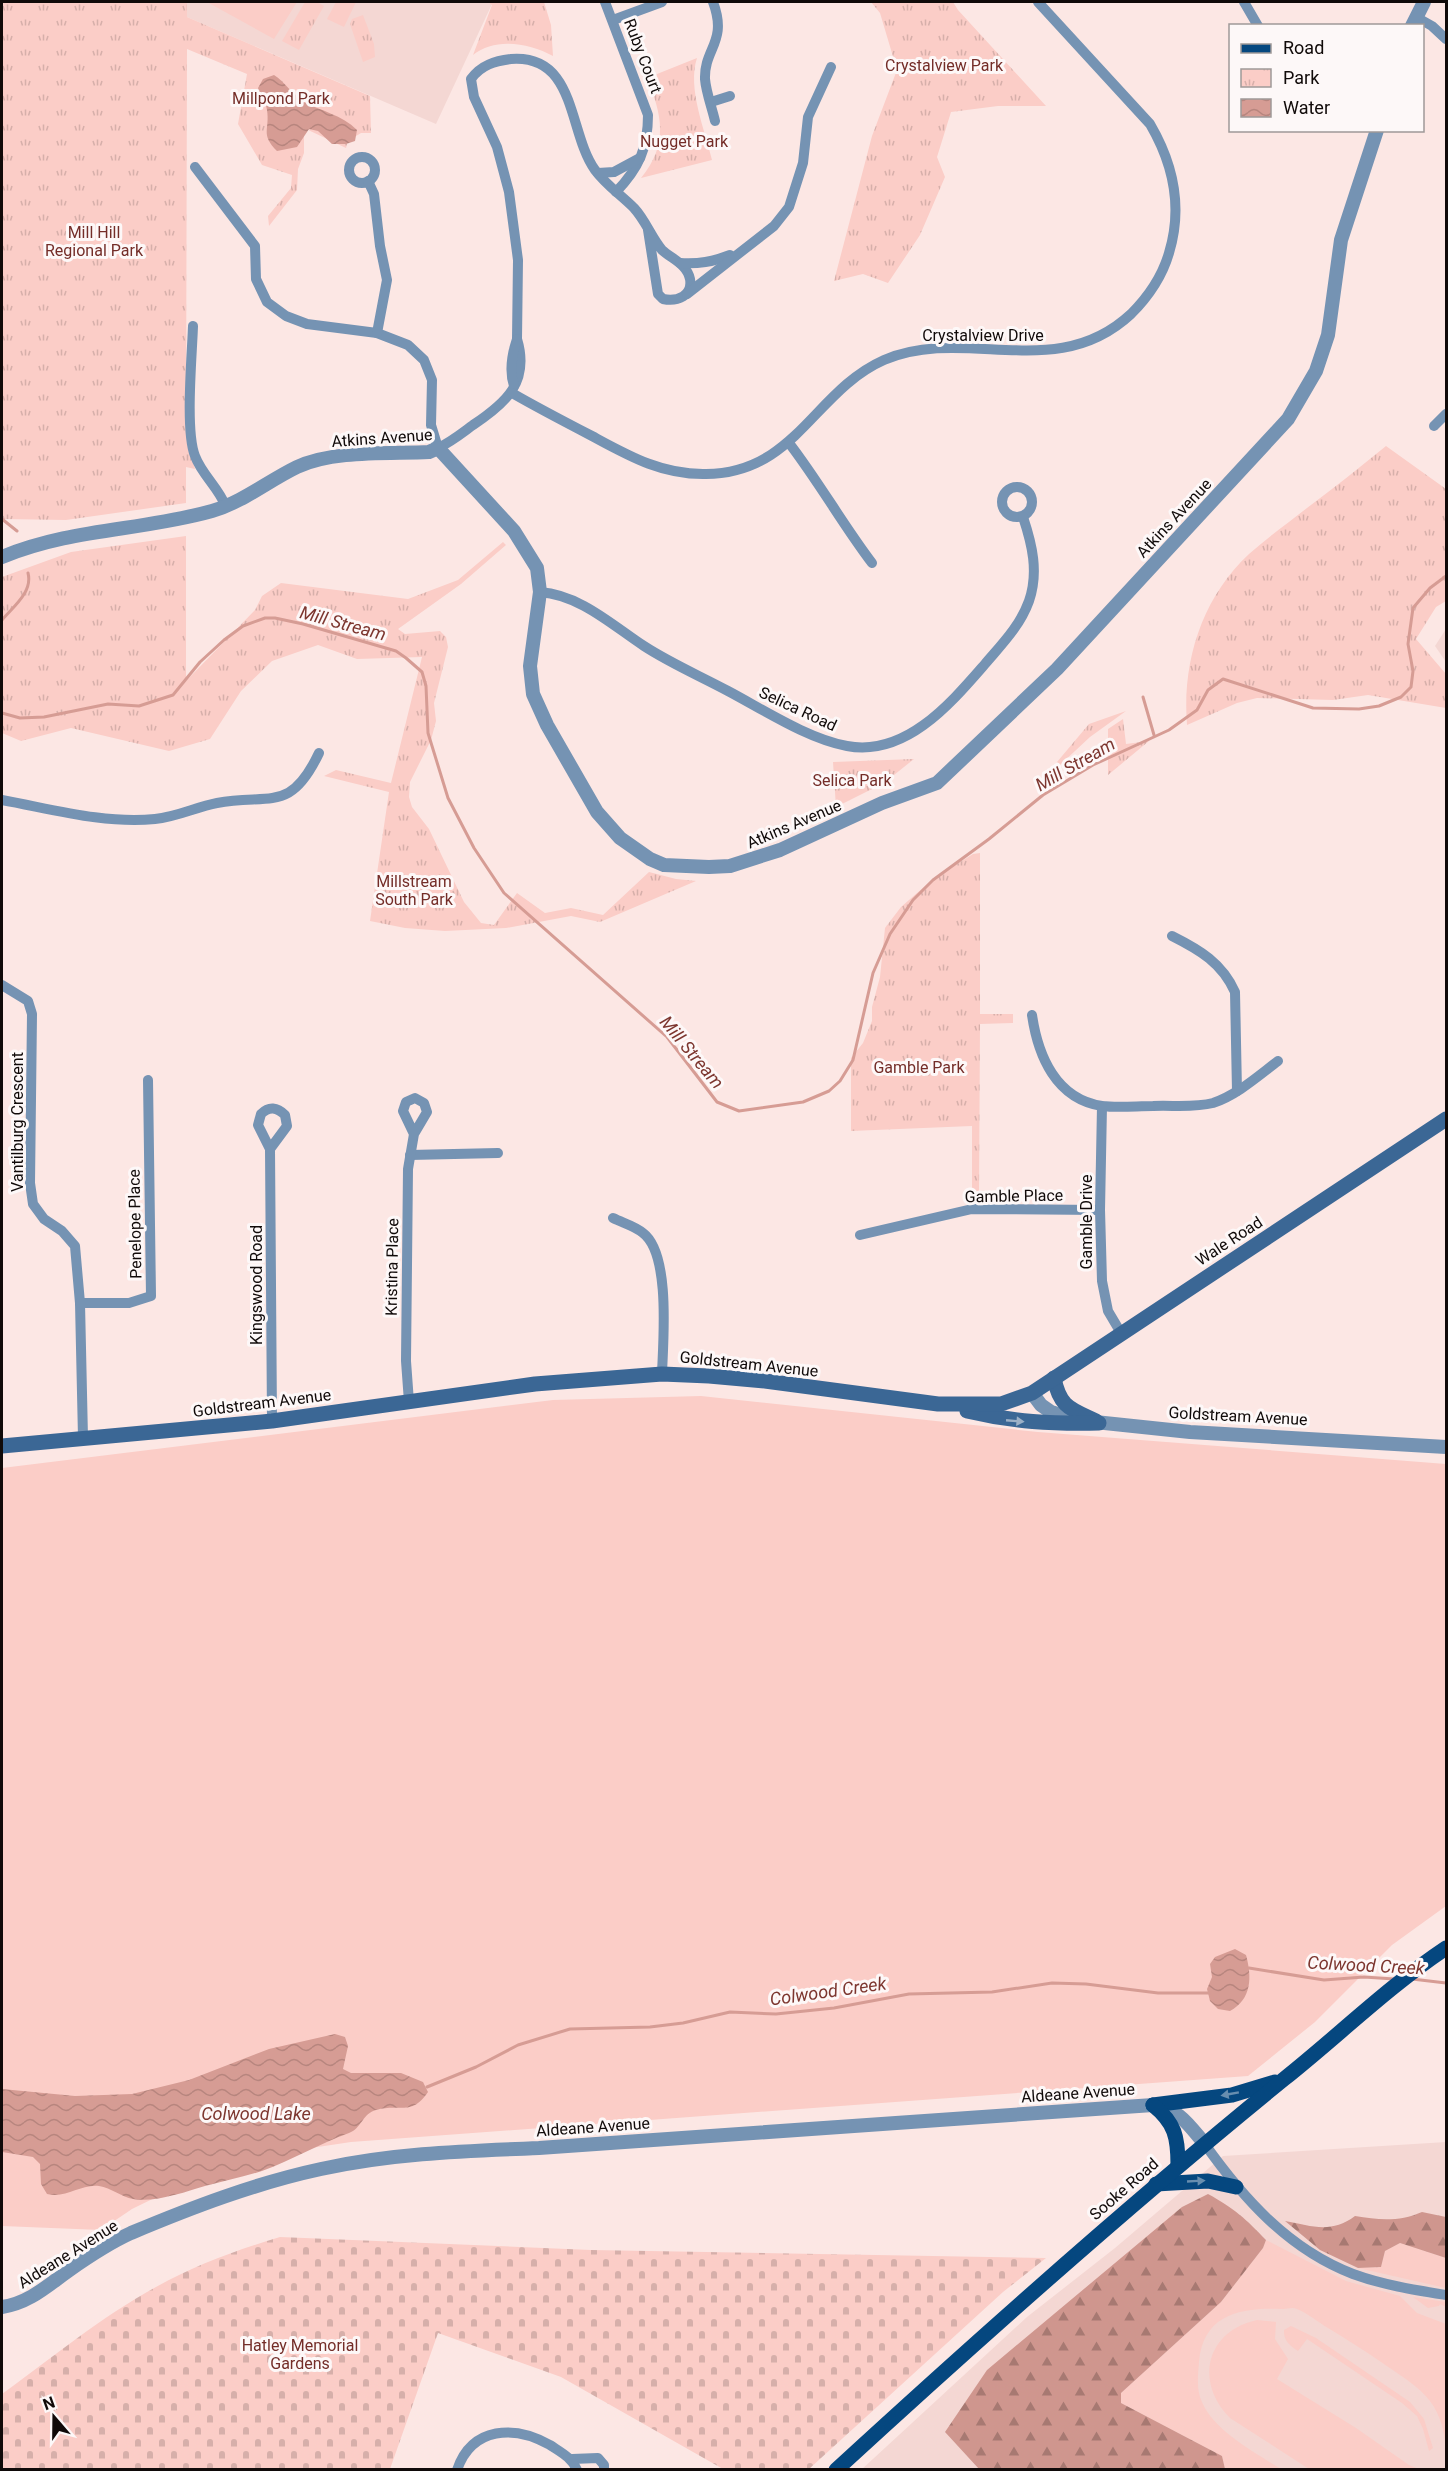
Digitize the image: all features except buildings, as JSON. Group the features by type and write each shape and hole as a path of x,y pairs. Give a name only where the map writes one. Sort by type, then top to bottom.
{"main road":[{"name":"Wale Road","path":"1032,1393 1446,1119"},
{"name":"Goldstream Avenue","path":"2,1446 272,1421 535,1384 662,1374 765,1381 938,1404 1001,1404 1032,1393"},
{"path":"1054,1378 1060,1400 1066,1406 1099,1423"},
{"path":"938,1404 1006,1420 1050,1424 1099,1423"},
{"name":"Sooke Road","path":"836,2469 969,2347 1178,2165 1395,1986 1446,1948"},
{"path":"1153,2105 1232,2095 1286,2078"},
{"path":"1153,2105 1173,2126 1178,2150 1178,2165"},
{"path":"1156,2184 1208,2181 1236,2187"}],"street":[{"name":"Ruby Court","path":"605,2 648,115 648,133 633,175 616,192"},
{"path":"613,20 662,2"},
{"path":"713,2 719,28 707,65 705,80 716,121"},
{"name":"Crystalview Drive","path":"513,389 637,461 682,473 728,472 754,465 789,443 855,377 884,361 913,351 945,349 1039,352 1071,347 1101,336 1123,321 1141,304 1166,264 1174,237 1177,214 1175,186 1162,144 1150,124 1038,2"},
{"path":"1244,2 1257,24"},
{"path":"1424,2 1414,21 1432,26 1446,39"},
{"path":"195,167 255,246 256,279 267,302 286,316 307,324 377,333 408,345 424,360 432,380 431,425 438,448 495,410 519,379 518,260 510,200 497,147 471,88 471,79 484,66 502,60 518,59 550,71 567,95 587,153 598,173 635,209 663,250 680,263 690,279 686,295"},
{"path":"648,230 658,294 670,300 686,295 774,226 789,207 803,163 808,117 831,67"},
{"path":"711,102 729,96"},
{"name":"Atkins Avenue","path":"2,557 30,546 72,535 161,521 226,507 297,467 314,460 429,452 438,448 525,546 537,568 540,592 530,666 533,694 547,725 597,812 620,838 650,859 664,865 730,866 754,860 882,803 937,783 1058,669 1288,419 1316,371 1328,335 1341,240 1376,132"},
{"path":"598,173 614,172 640,158"},
{"path":"368,181 374,194 380,246 387,280 377,333"},
{"path":"680,263 713,262 739,252"},
{"path":"193,326 190,434 194,453 202,471 223,499 226,507"},
{"path":"1434,426 1446,414"},
{"path":"789,443 815,477 852,537 872,563"},
{"name":"Selica Road","path":"540,592 567,598 598,614 646,647 822,739 861,748 882,745 901,738 923,725 954,700 1017,628 1029,601 1034,578 1033,550 1023,517"},
{"path":"2,800 76,815 135,820 171,817 218,803 275,799 294,790 311,770 319,753"},
{"path":"1172,936 1216,962 1229,978 1235,992 1237,1091"},
{"name":"Vantilburg Crescent","path":"2,985 28,1001 32,1014 30,1183 33,1204 44,1219 62,1231 75,1246 80,1303 83,1438"},
{"path":"1032,1015 1041,1056 1058,1083 1083,1101 1102,1106 1211,1103 1237,1091 1278,1060"},
{"name":"Penelope Place","path":"80,1303 129,1303 151,1296 148,1080"},
{"name":"Gamble Drive","path":"1102,1106 1100,1210 1103,1297 1121,1333"},
{"name":"Kristina Place","path":"409,1402 406,1362 410,1155 414,1134"},
{"name":"Kingswood Road","path":"270,1149 272,1421"},
{"path":"410,1155 498,1153"},
{"name":"Gamble Place","path":"860,1235 972,1209 1100,1210"},
{"path":"614,1218 644,1233 654,1246 663,1286 662,1374"},
{"name":"Goldstream Avenue","path":"1032,1393 1050,1412 1062,1417 1099,1423 1190,1432 1446,1447"},
{"name":"Aldeane Avenue","path":"2,2307 13,2306 36,2295 88,2257 128,2235 203,2204 259,2185 344,2165 469,2151 1153,2105 1177,2112 1204,2143"},
{"path":"1204,2143 1236,2187 1281,2233 1352,2274 1446,2295"},
{"path":"457,2469 471,2446 487,2435 506,2431 525,2433 572,2459 598,2458 604,2465 604,2469"},
{"path":"572,2459 577,2469"}],"shaded area":[{"path":"187,2 488,2 492,4 436,124 187,17"},
{"path":"1446,629 1446,662 1435,646"},
{"path":"1446,2142 1446,2469 861,2470 1027,2317 1115,2248 1223,2156"}],"green space":[{"name":"Mill Hill Regional Park","path":"2,2 187,2 187,17 370,96 371,133 361,133 348,141 346,148 304,128 304,153 298,169 297,190 269,226 268,216 291,188 292,175 262,165 238,124 247,74 187,49 186,434 195,469 186,467 186,503 66,520 2,519"},
{"path":"207,2 297,2 274,39"},
{"path":"305,2 317,2 324,6 299,50 282,41"},
{"path":"336,2 356,2 344,27 327,19"},
{"path":"488,2 544,2 551,25 553,56 544,51 512,44 491,46 473,55 492,5"},
{"name":"Crystalview Park","path":"871,2 953,2 1046,106 998,106 951,112 937,157 945,177 920,235 888,283 863,274 834,281 872,136 897,70 880,13"},
{"path":"363,15 374,44 375,57 363,62 350,24 352,19"},
{"name":"Nugget Park","path":"697,58 694,70 696,96 712,160 641,178 656,153 660,129 656,104 647,78"},
{"path":"1386,446 1446,489 1446,601 1436,607 1416,639 1446,674 1446,708 1368,695 1333,700 1257,698 1237,703 1187,725 1186,701 1192,654 1207,611 1219,590 1249,554"},
{"name":"Millstream South Park","path":"186,536 186,681 255,610 262,596 281,583 408,599 458,580 503,542 506,545 461,584 398,629 405,634 440,631 446,637 448,647 434,703 436,721 431,740 410,782 409,797 412,807 429,829 464,902 481,923 494,925 517,893 545,913 571,908 603,915 649,872 696,881 600,922 571,916 506,928 445,931 405,928 370,921 389,792 324,776 336,770 391,783 422,657 357,659 318,645 272,661 241,691 210,739 169,751 71,728 21,741 2,733 2,577 71,552"},
{"path":"1126,711 1090,737 1060,765 1057,762 1089,724"},
{"path":"1123,719 1126,744 1149,741 1108,775 1108,729"},
{"name":"Selica Park","path":"914,759 884,783 836,807 833,762"},
{"name":"Gamble Park","path":"980,853 980,1014 1013,1014 1013,1023 980,1024 979,1195 972,1195 972,1126 851,1131 851,1058 863,1043 872,1021 872,1007 880,977 885,928 901,907 933,879 973,854"},
{"path":"701,1396 1038,1432 1446,1464 1446,1906 1392,1945 1315,2022 1248,2076 351,2142 291,2151 181,2185 132,2209 101,2230 2,2226 2,1468 553,1400"},
{"path":"1208,2194 1233,2209 1252,2226 1266,2240 1263,2248 1221,2302 1121,2393 1121,2403 1222,2456 1225,2469 979,2469 945,2432 987,2370 1182,2207"},
{"path":"1422,2212 1446,2217 1446,2258 1400,2243 1385,2251 1381,2267 1358,2268 1320,2250 1285,2221 1329,2227 1346,2222 1355,2216 1389,2219"},
{"name":"Hatley Memorial Gardens","path":"280,2237 591,2250 1046,2258 1003,2292 809,2469 723,2469 561,2377 438,2333 390,2469 2,2469 2,2394 96,2325 156,2287 216,2259"},
{"path":"1266,2240 1346,2281 1400,2296 1417,2313 1446,2324 1446,2449 1440,2418 1426,2396 1362,2349 1305,2313 1293,2308 1254,2310 1228,2316 1208,2333 1202,2346 1199,2367 1199,2392 1208,2413 1226,2432 1281,2469 1225,2469 1222,2456 1121,2403 1121,2393 1221,2302 1263,2248"},
{"path":"1400,2243 1446,2258 1446,2288 1358,2268 1381,2267 1385,2251"},
{"path":"1413,2297 1446,2302 1446,2307 1440,2304 1428,2308"},
{"path":"1257,2320 1276,2322 1275,2339 1288,2359 1277,2379 1356,2428 1409,2465 1419,2469 1309,2469 1230,2418 1219,2404 1212,2389 1209,2374 1211,2360 1217,2346 1226,2335 1240,2326"},
{"path":"1291,2326 1316,2338 1410,2402 1424,2419 1433,2448 1429,2451 1417,2416 1402,2403 1307,2339 1298,2351 1292,2347 1284,2334 1284,2330"}],"water":[{"path":"274,75 302,101 351,125 357,130 355,141 346,144 332,144 318,131 309,129 297,147 277,151 267,136 267,110 258,88 263,79"},
{"path":"1235,1949 1246,1955 1249,1971 1248,1987 1243,2000 1237,2006 1230,2011 1218,2009 1210,2001 1207,1989 1212,1977 1210,1964 1215,1957"},
{"name":"Colwood Lake","path":"335,2034 345,2037 348,2046 343,2069 351,2073 401,2073 423,2082 428,2092 422,2100 410,2107 376,2110 368,2114 353,2131 273,2167 160,2198 133,2199 99,2186 86,2187 60,2195 47,2194 41,2184 40,2164 33,2157 2,2152 2,2089 75,2096 132,2094 189,2080 269,2049"}],"waterway":[{"name":"Mill Stream","path":"2,519 17,531"},
{"name":"Mill Stream","path":"2,620 25,593 28,587 28,573"},
{"name":"Mill Stream","path":"2,713 20,718 44,717 108,704 139,706 173,695 200,662 224,640 243,626 265,618 303,624 396,651 422,672 426,686 428,733 448,798 474,848 504,893 667,1037 717,1102 739,1111 803,1102 829,1091 840,1081 853,1060 873,973 890,934 913,900 933,880 1043,795 1093,765 1169,730 1197,710 1208,690 1223,679 1313,708 1359,709 1379,706 1401,697 1411,687 1413,671 1408,644 1413,608 1430,588 1446,576"},
{"path":"1143,697 1154,735"},
{"name":"Colwood Creek","path":"1249,1968 1324,1980 1364,1977 1394,1979"},
{"name":"Colwood Creek","path":"1412,1979 1446,1983"},
{"name":"Colwood Creek","path":"427,2087 476,2067 518,2045 570,2029 650,2027 683,2023 730,2012 776,2014 834,2008 909,1994 992,1992 1052,1983 1086,1984 1158,1993 1209,1993"}],"park label":[{"name":"Millpond Park","path":"281,98"}]}
